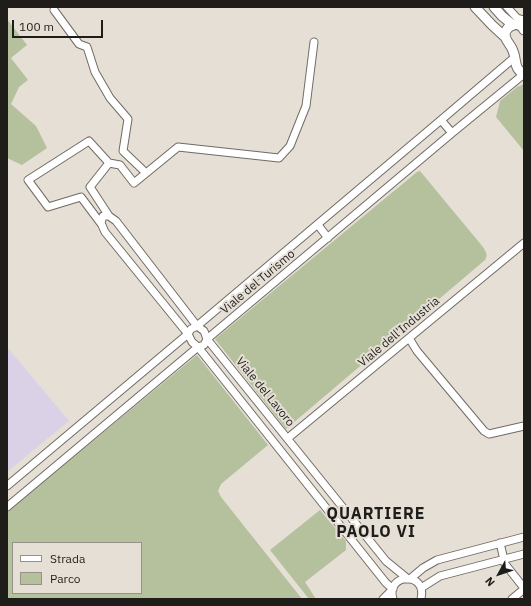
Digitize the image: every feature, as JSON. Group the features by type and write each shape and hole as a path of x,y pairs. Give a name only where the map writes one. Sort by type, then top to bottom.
{"street":[{"path":"475,7 505,36 514,52 515,63 524,74"},
{"path":"494,7 502,16 521,26"},
{"path":"507,7 517,18 521,26"},
{"path":"54,10 79,44 87,47 96,72 110,98 128,119 123,151 146,173"},
{"path":"505,36 505,32 508,28 521,26"},
{"path":"109,163 120,165 134,183 178,147 279,158 290,146 306,106 314,42"},
{"name":"Viale del Turismo","path":"7,486 188,334 191,329 197,326 318,225 515,57"},
{"name":"Viale del Turismo","path":"7,507 198,347 204,345 208,339 452,132 524,74"},
{"path":"441,120 452,132"},
{"name":"Viale del Lavoro","path":"392,590 198,347 192,342 188,334 105,232 102,225 81,197 48,206 28,180 89,141 109,163 90,188 109,216 116,221 197,326 204,331 208,339 386,561 409,579 414,580 418,584 422,595"},
{"path":"102,225 101,223 103,216 109,216"},
{"path":"318,225 328,238"},
{"name":"Viale dell'Industria","path":"288,438 524,243"},
{"path":"409,338 417,351 484,431 489,434 524,426"},
{"path":"383,599 398,581 409,579 423,568 437,560 524,536"},
{"path":"500,543 507,566 524,589 512,599"},
{"path":"422,595 440,576 524,554"},
{"path":"392,590 393,599"}],"shaded area":[{"path":"7,347 69,421 7,472"}],"green space":[{"path":"7,19 27,45 11,58 28,80 19,87 11,104 36,126 47,148 22,165 7,158"},
{"path":"524,84 524,151 496,117 500,101 517,87"},
{"path":"420,171 483,247 486,254 485,260 286,429 215,339"},
{"path":"197,355 268,445 221,484 218,491 221,497 302,599 7,599 7,512"},
{"path":"320,510 346,541 346,550 305,582 316,599 309,599 270,550"}],"district":[{"name":"QUARTIERE PAOLO VI","path":"376,523"}]}
